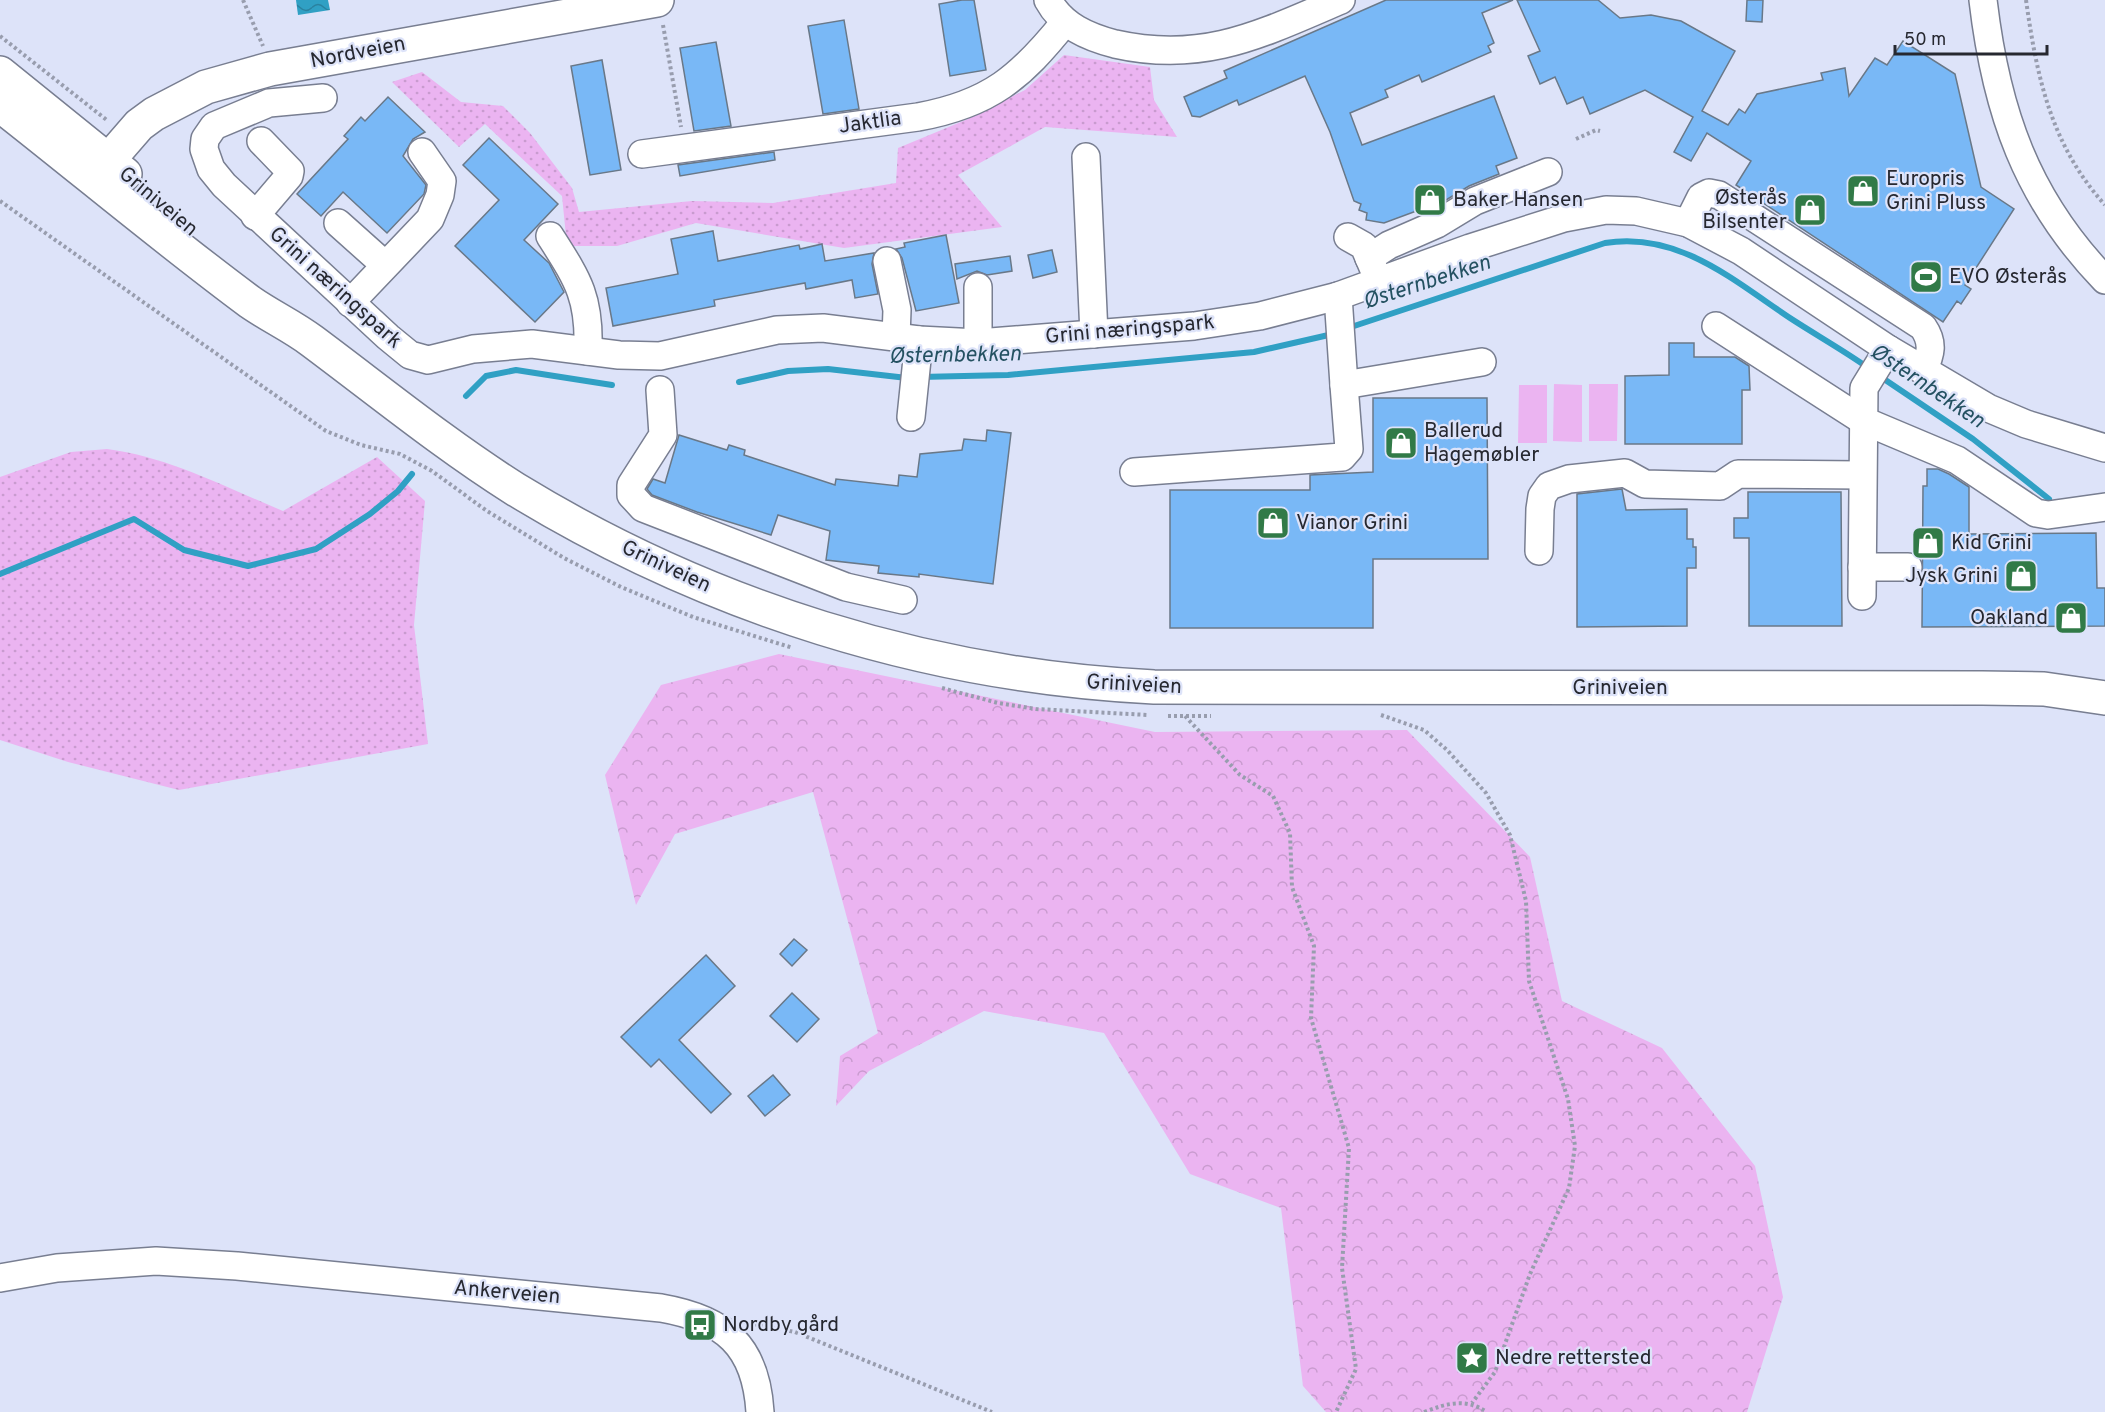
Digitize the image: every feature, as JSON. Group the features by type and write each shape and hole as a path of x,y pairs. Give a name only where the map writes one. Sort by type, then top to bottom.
{"main road":[{"name":"Nordveien","path":"109,158 153,114 206,87 270,69 659,11"},
{"name":"Griniveien","path":"0,73 109,158 252,303 310,339 464,455 525,494 624,549 686,578 801,622 947,662 1062,680 1174,687 2044,689 2105,698"},
{"name":"Griniveien","path":"0,105 109,158"},
{"name":"Griniveien","path":"2044,689 2078,682 2105,682"}],"street":[{"path":"1048,0 1065,22 1090,38 1142,50 1201,50 1261,35 1341,0"},
{"path":"1983,0 1988,47 1999,97 2020,156 2046,204 2088,262 2105,280"},
{"name":"Jaktlia","path":"642,154 918,117 956,108 1007,84 1038,58 1065,22"},
{"name":"Grini næringspark","path":"323,99 269,104 214,126 205,139 204,149 211,169 255,216 350,303 410,355 428,360 473,349 532,344 619,355 660,356 777,330 823,328 908,339 978,343 1216,323 1260,316 1340,318 1374,269 1564,218 1622,210 1651,212 1688,223 1741,251 1877,367 1923,371 1988,408 2026,424 2105,448"},
{"path":"255,216 289,176 290,171 261,141"},
{"path":"350,303 430,219 440,195 442,182 422,152"},
{"path":"1086,157 1094,334"},
{"path":"1374,269 1389,245 1437,224 1474,201 1548,172"},
{"path":"1688,223 1701,197 1708,193 1719,195 1923,327 1930,338 1931,354 1923,371"},
{"path":"338,223 385,265"},
{"path":"550,236 584,294 589,321 588,351"},
{"path":"1348,237 1364,246 1374,269"},
{"path":"887,261 897,310 908,339 915,395"},
{"path":"978,287 978,343"},
{"path":"1134,472 1342,457 1349,449 1340,318"},
{"path":"1716,327 1862,420 1957,460 2036,513 2048,515 2105,507"},
{"path":"1344,385 1482,362"},
{"path":"1862,596 1862,420 1877,367"},
{"path":"660,390 663,435 631,485 631,495 643,508 846,586 903,600"},
{"path":"1539,551 1539,509 1542,496 1549,486 1569,479 1625,473 1645,484 1720,486 1738,474 1862,475"},
{"path":"1862,567 1908,567"},
{"name":"Ankerveien","path":"0,1278 111,1262 156,1261 237,1266 661,1308 699,1317 725,1331"},
{"path":"725,1331 741,1348 747,1359 757,1389 760,1412"}],"path":[{"path":"243,0 270,69"},
{"path":"2026,0 2032,46 2055,130 2075,166 2105,205"},
{"path":"659,11 684,148"},
{"path":"0,36 109,158"},
{"path":"1576,139 1596,130 1600,131"},
{"path":"1184,716 1240,775 1273,796 1290,834 1292,887 1314,946 1311,1018 1349,1148 1342,1268 1356,1369 1336,1412"},
{"path":"1425,730 1486,794 1510,835 1526,901 1529,981 1568,1099 1575,1146 1569,1188 1530,1274 1495,1372 1472,1403"},
{"path":"725,1331 753,1322 795,1332 992,1412"},
{"path":"1424,1412 1443,1405 1472,1403 1487,1412"}],"green space":[{"path":"1064,55 1150,67 1154,100 1177,137 1045,127 958,175 1002,227 844,248 696,223 617,246 567,246 562,196 485,124 459,147 392,82 422,72 461,102 503,106 530,133 572,188 579,212 692,201 773,203 896,183 898,148 968,119 1025,90"},
{"path":"1554,384 1582,385 1582,442 1553,441"},
{"path":"1589,384 1618,384 1617,441 1589,441"},
{"path":"1519,385 1547,385 1547,443 1518,443"},
{"path":"107,449 175,466 283,511 377,457 425,501 414,625 428,744 179,790 68,762 0,740 0,477 71,452"},
{"path":"779,654 1155,732 1407,730 1530,857 1562,1001 1662,1048 1755,1166 1783,1297 1747,1412 1326,1412 1303,1386 1281,1208 1190,1174 1104,1033 984,1011 869,1071 836,1106 840,1056 878,1033 813,792 675,834 636,905 605,775 661,685"}],"water":[{"path":"296,0 328,0 330,10 298,15"}],"building":[{"path":"974,0 986,70 950,76 939,4"},
{"path":"1386,0 1513,0 1482,13 1494,43 1488,46 1491,52 1422,82 1419,75 1385,90 1388,97 1350,113 1362,145 1494,96 1517,158 1496,166 1499,174 1469,186 1446,200 1384,223 1366,220 1367,213 1359,210 1361,204 1354,201 1330,132 1305,76 1239,105 1237,100 1200,117 1192,116 1184,97 1227,78 1224,71"},
{"path":"1517,0 1598,0 1620,18 1651,15 1681,21 1735,51 1702,111 1728,125 1739,109 1745,113 1757,94 1823,80 1821,73 1845,68 1849,96 1875,58 1887,65 1903,41 1955,74 1981,187 2014,209 1965,285 1971,289 1961,304 1957,301 1943,322 1736,185 1751,161 1707,133 1691,161 1674,152 1693,117 1645,90 1590,114 1583,97 1567,104 1555,77 1540,84 1528,56 1540,51"},
{"path":"1747,0 1763,0 1762,22 1746,21"},
{"path":"844,20 859,109 823,114 808,26"},
{"path":"716,42 731,126 694,131 680,48"},
{"path":"602,60 621,170 590,175 571,66"},
{"path":"388,97 425,132 413,139 403,156 426,185 424,194 387,233 343,192 321,216 297,194 348,139 344,136 361,117 365,121"},
{"path":"489,138 558,204 524,240 549,263 564,292 535,322 455,246 499,200 463,165"},
{"path":"774,152 775,160 680,176 678,165"},
{"path":"713,231 718,261 799,245 800,249 822,244 825,261 874,253 872,264 878,294 855,298 852,280 806,289 805,283 714,300 715,306 613,326 606,288 678,274 671,239"},
{"path":"946,235 959,303 916,311 902,258 896,249 905,247 904,243"},
{"path":"1052,250 1057,272 1033,278 1028,255"},
{"path":"1010,256 1012,271 987,275 977,271 957,279 955,264"},
{"path":"1669,343 1694,343 1694,357 1735,357 1749,366 1750,390 1742,390 1742,444 1625,444 1625,376 1669,375"},
{"path":"1373,398 1487,398 1488,559 1373,559 1373,628 1170,628 1170,490 1310,490 1310,475 1373,472"},
{"path":"987,430 1011,433 993,584 919,574 919,577 878,573 879,566 826,560 830,531 778,515 771,535 697,512 652,495 647,489 653,479 665,483 679,435 727,450 729,445 745,450 744,455 835,485 836,479 898,486 899,475 917,477 920,454 962,450 964,439 986,441"},
{"path":"1927,469 1938,469 1969,487 1969,534 2096,533 2097,588 2105,588 2105,626 1922,627 1923,486 1927,486"},
{"path":"1622,489 1626,510 1687,509 1687,539 1693,539 1693,547 1696,547 1696,568 1687,568 1687,626 1577,627 1577,494"},
{"path":"1748,492 1841,492 1842,626 1749,626 1749,538 1734,538 1734,518 1748,518"},
{"path":"794,939 807,950 792,966 780,954"},
{"path":"706,955 735,986 679,1040 731,1094 711,1113 659,1059 651,1067 621,1037"},
{"path":"792,993 819,1019 797,1042 770,1016"},
{"path":"773,1075 790,1095 765,1116 748,1096"}],"waterway":[{"name":"Østernbekken","path":"1348,328 1605,243 1632,241 1657,244 1681,251 1704,262 1726,274 1867,367"},
{"name":"Østernbekken","path":"920,377 1008,375 1254,352 1333,334"},
{"name":"Østernbekken","path":"739,382 788,371 828,369 907,378"},
{"name":"Østernbekken","path":"466,396 486,376 516,370 612,385"},
{"name":"Østernbekken","path":"1878,375 1973,439 2049,499"},
{"name":"Østernbekken","path":"0,574 134,519 184,550 248,566 316,549 370,514 398,491 412,474"}],"place":[{"name":"Europris Grini Pluss","path":"1863,191"},
{"name":"Baker Hansen","path":"1430,200"},
{"name":"Østerås Bilsenter","path":"1810,210"},
{"name":"EVO Østerås","path":"1926,277"},
{"name":"Ballerud Hagemøbler","path":"1401,443"},
{"name":"Vianor Grini","path":"1273,523"},
{"name":"Kid Grini","path":"1928,543"},
{"name":"Jysk Grini","path":"2021,576"},
{"name":"Oakland","path":"2071,618"},
{"name":"Nordby gård","path":"700,1325"},
{"name":"Nedre rettersted","path":"1472,1358"}]}
